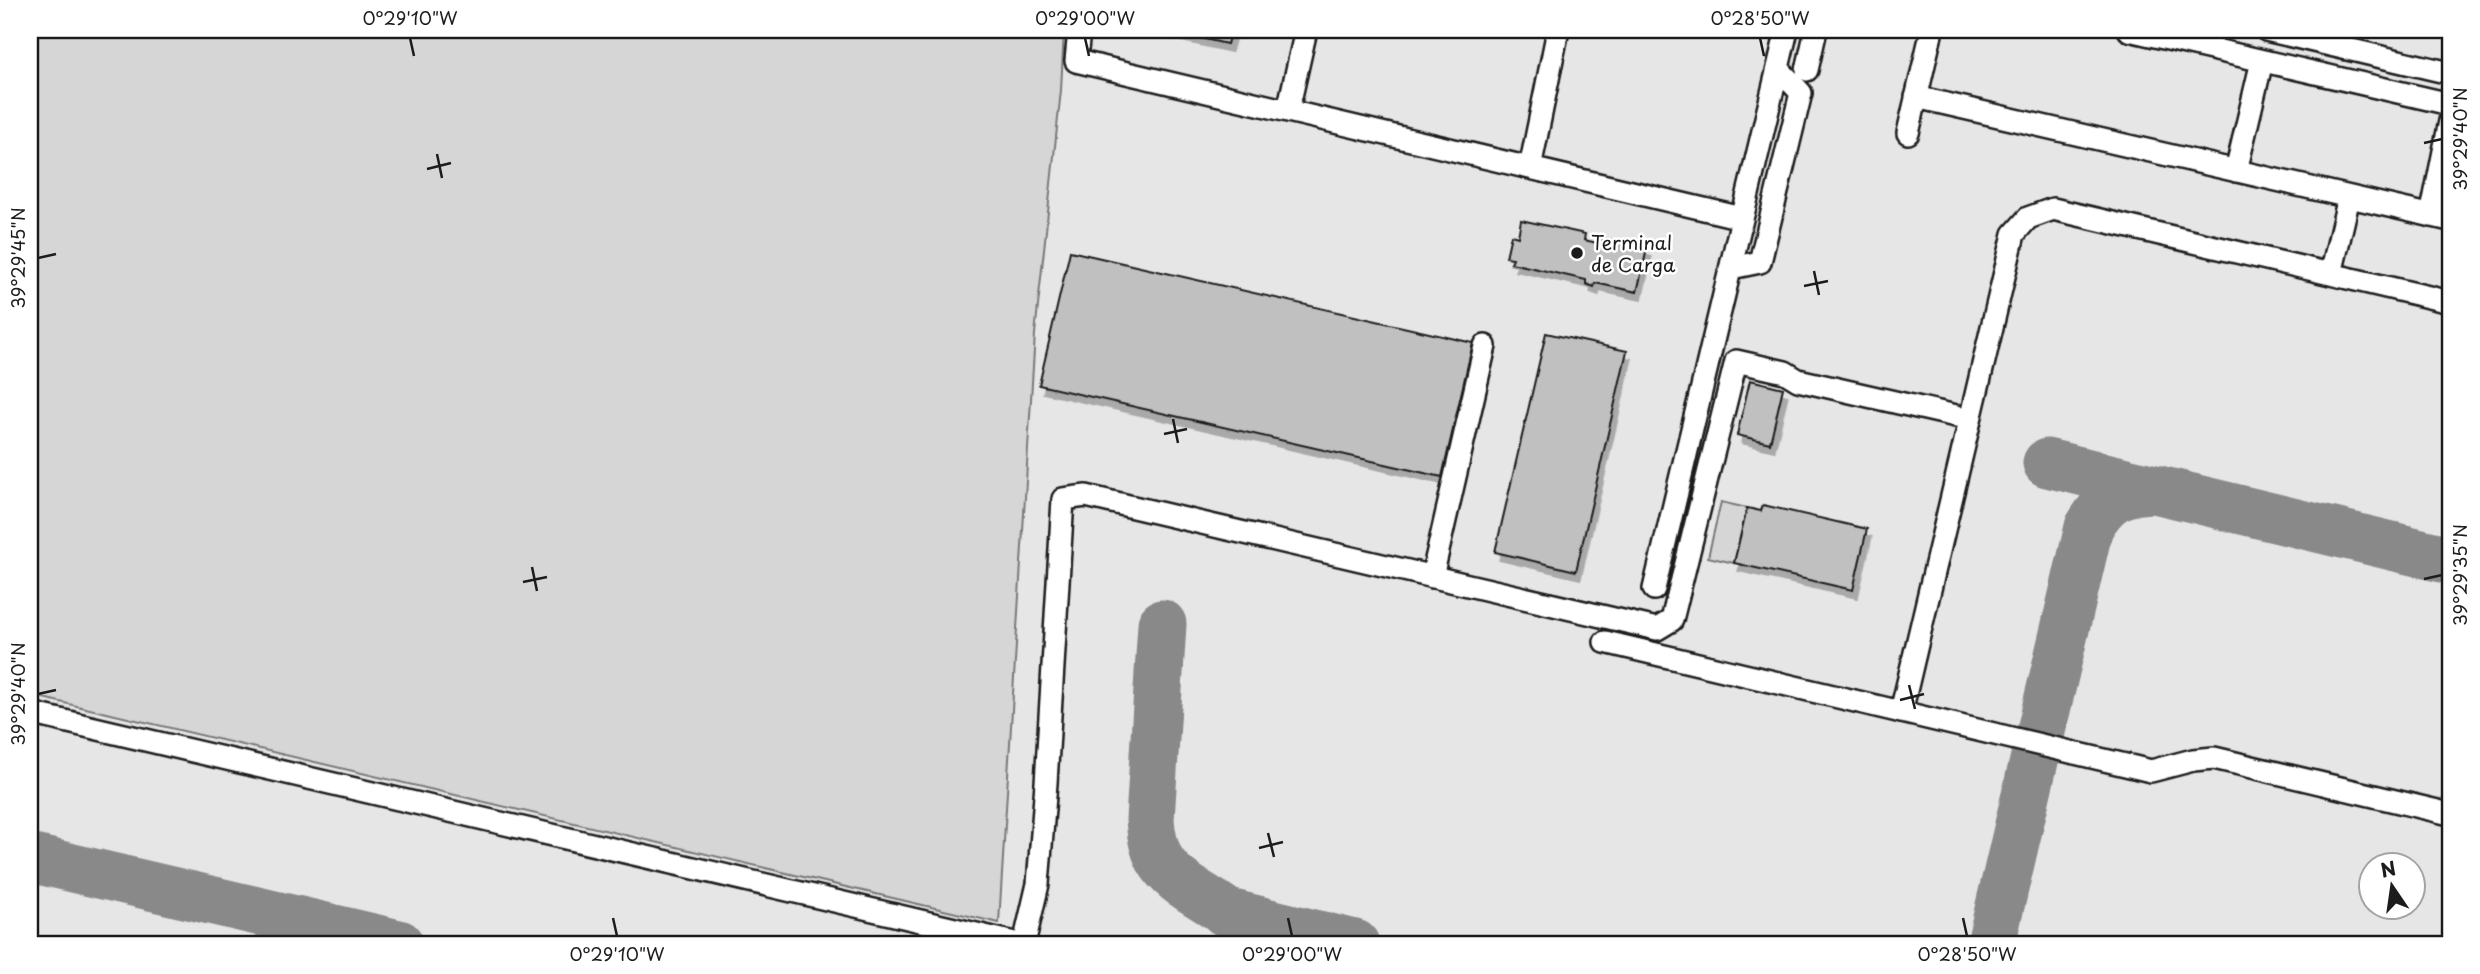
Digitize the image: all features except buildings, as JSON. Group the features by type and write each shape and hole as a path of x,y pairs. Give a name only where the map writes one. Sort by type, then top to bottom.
{"street":[{"path":"1079,30 1076,61 1742,218"},
{"path":"1288,110 1306,30"},
{"path":"1530,168 1558,30"},
{"path":"1654,589 1787,30"},
{"path":"1807,70 1816,30"},
{"path":"1908,133 1932,30"},
{"path":"2129,30 2450,104"},
{"path":"2266,30 2450,73"},
{"path":"2236,171 2262,61"},
{"path":"1731,268 1760,262 1801,93 1778,68"},
{"path":"1916,97 2440,218 2450,121"},
{"path":"2331,274 2349,197"},
{"path":"1901,712 2014,234 2028,218 2053,209 2450,302"},
{"path":"1432,577 1485,346"},
{"path":"30,713 1021,944 1038,884 1063,499 1086,496 1657,629 1672,620 1736,361 1785,372 1798,380 1956,416"},
{"path":"1624,621 1611,644 2151,771 2193,760 2214,758 2450,814"}],"shaded area":[{"path":"30,30 1064,30 1061,90 1035,334 999,923 30,695"},
{"path":"1064,30 2450,30 2450,944 30,944 30,695 999,922 1035,334 1061,90"},
{"path":"1721,502 1747,508 1734,563 1708,557"}],"taxiway":[{"path":"2047,463 2450,560"},
{"path":"1991,944 2089,527 2108,502 2132,491 2154,489"},
{"path":"1162,624 1150,820 1154,844 1168,871 1234,918 1250,944"},
{"path":"30,858 399,944"},
{"path":"1225,912 1355,944"}],"place":[{"name":"Terminal de Carga","path":"1577,253"}]}
